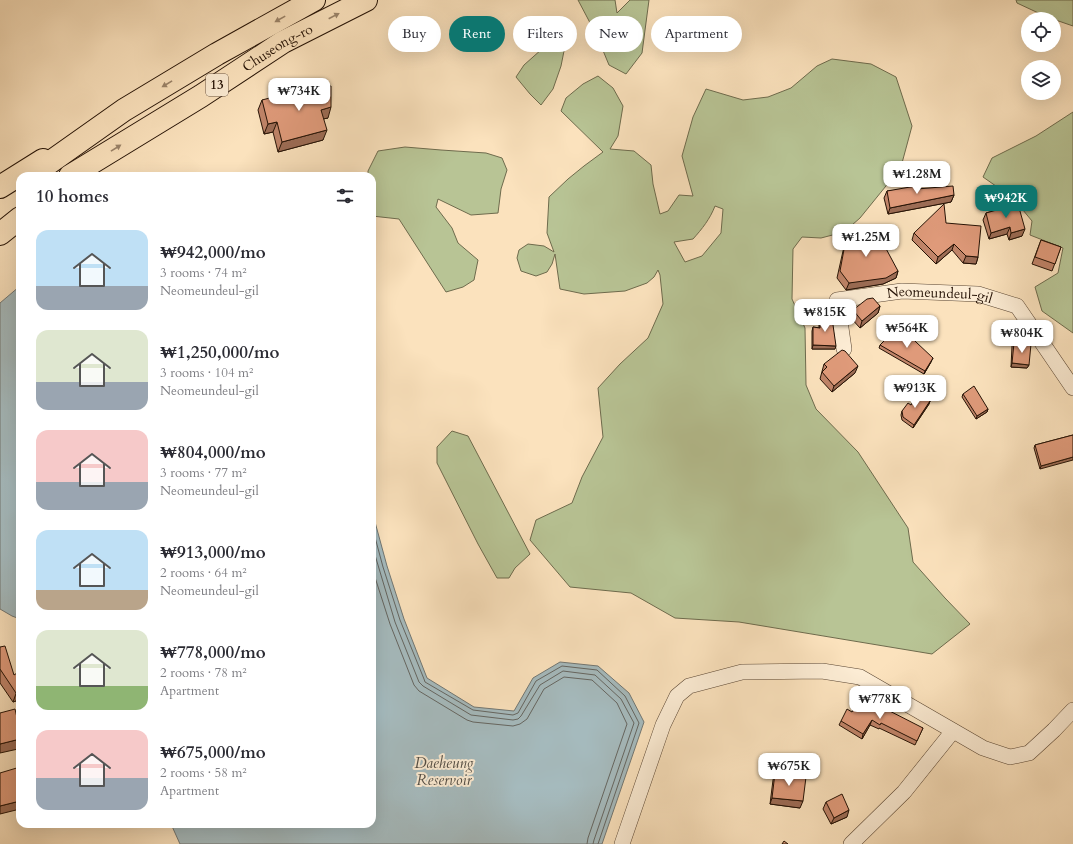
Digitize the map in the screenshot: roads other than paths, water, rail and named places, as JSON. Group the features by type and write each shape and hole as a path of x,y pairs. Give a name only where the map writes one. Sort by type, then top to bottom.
{"main road":[{"name":"Chuseong-ro","path":"38,172 124,110 218,54 314,0"},
{"name":"Chuseong-ro","path":"78,172 201,96 283,42 366,0"},
{"path":"23,172 124,110"},
{"path":"0,187 16,177"},
{"path":"0,202 16,189"},
{"path":"0,234 16,221"},
{"path":"0,244 16,231"}],"street":[{"name":"Neomeundeul-gil","path":"844,350 837,300 902,291 978,294 1017,306 1073,388"},
{"path":"622,844 663,725 676,696 689,686 742,672 822,671 860,677 983,748 1010,757 1029,752 1054,730 1073,710"},
{"path":"851,844 904,792 953,731"}],"water":[{"path":"16,289 16,618 0,609 0,303"},
{"name":"Daeheung Reservoir","path":"376,526 404,619 427,678 474,707 514,711 533,678 560,662 598,666 629,693 644,722 602,844 180,844 173,828 376,828"}]}
